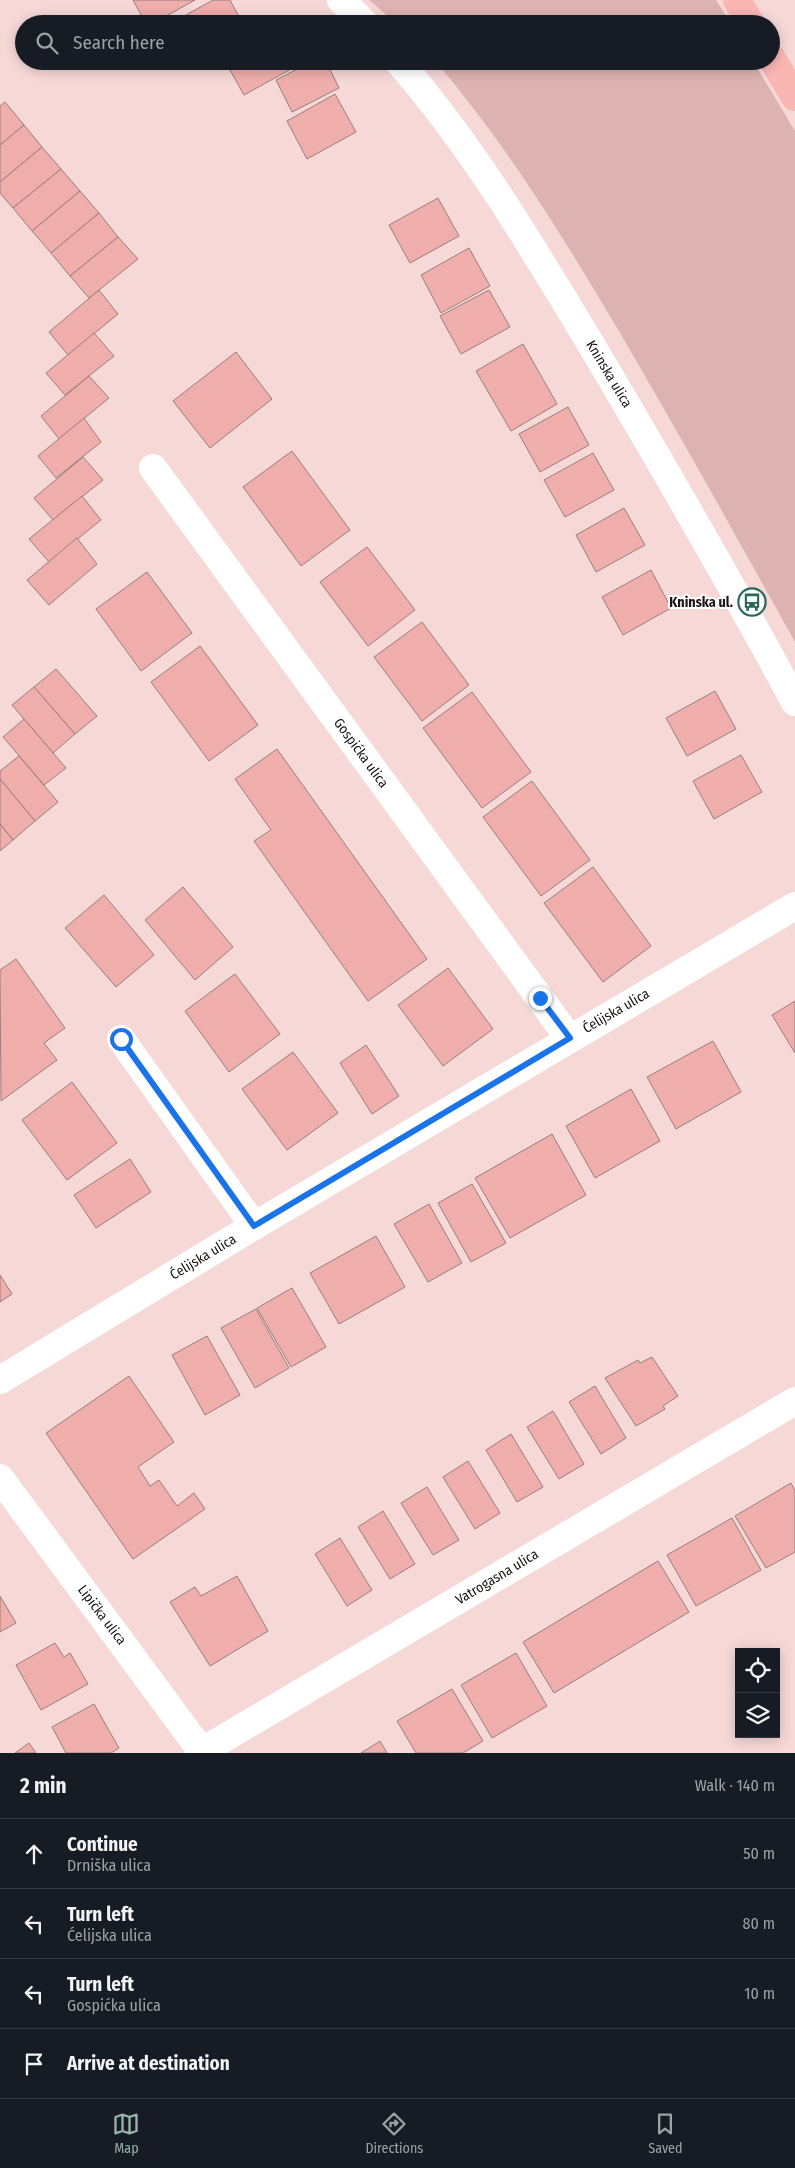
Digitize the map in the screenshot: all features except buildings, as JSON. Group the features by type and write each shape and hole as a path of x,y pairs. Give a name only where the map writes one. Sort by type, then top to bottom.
{"highway":[{"path":"737,0 746,15"},
{"path":"779,70 795,97"}],"street":[{"path":"341,0 356,15"},
{"name":"Kninska ulica","path":"405,70 463,144 535,251 645,434 795,702"},
{"name":"Gospićka ulica","path":"153,468 570,1038"},
{"name":"Ćelijska ulica","path":"0,1380 254,1226 795,906"},
{"path":"121,1039 254,1226"},
{"name":"Vatrogasna ulica","path":"201,1752 795,1400"},
{"name":"Lipička ulica","path":"0,1478 201,1752"}],"shaded area":[{"path":"369,0 716,0 725,15 386,15"},
{"path":"443,70 758,70 795,131 795,642 616,326 531,189 461,92"}],"place":[{"name":"Kninska ul.","path":"752,602"}],"route":[{"path":"121,1039 254,1226 570,1038 540,998"}]}
